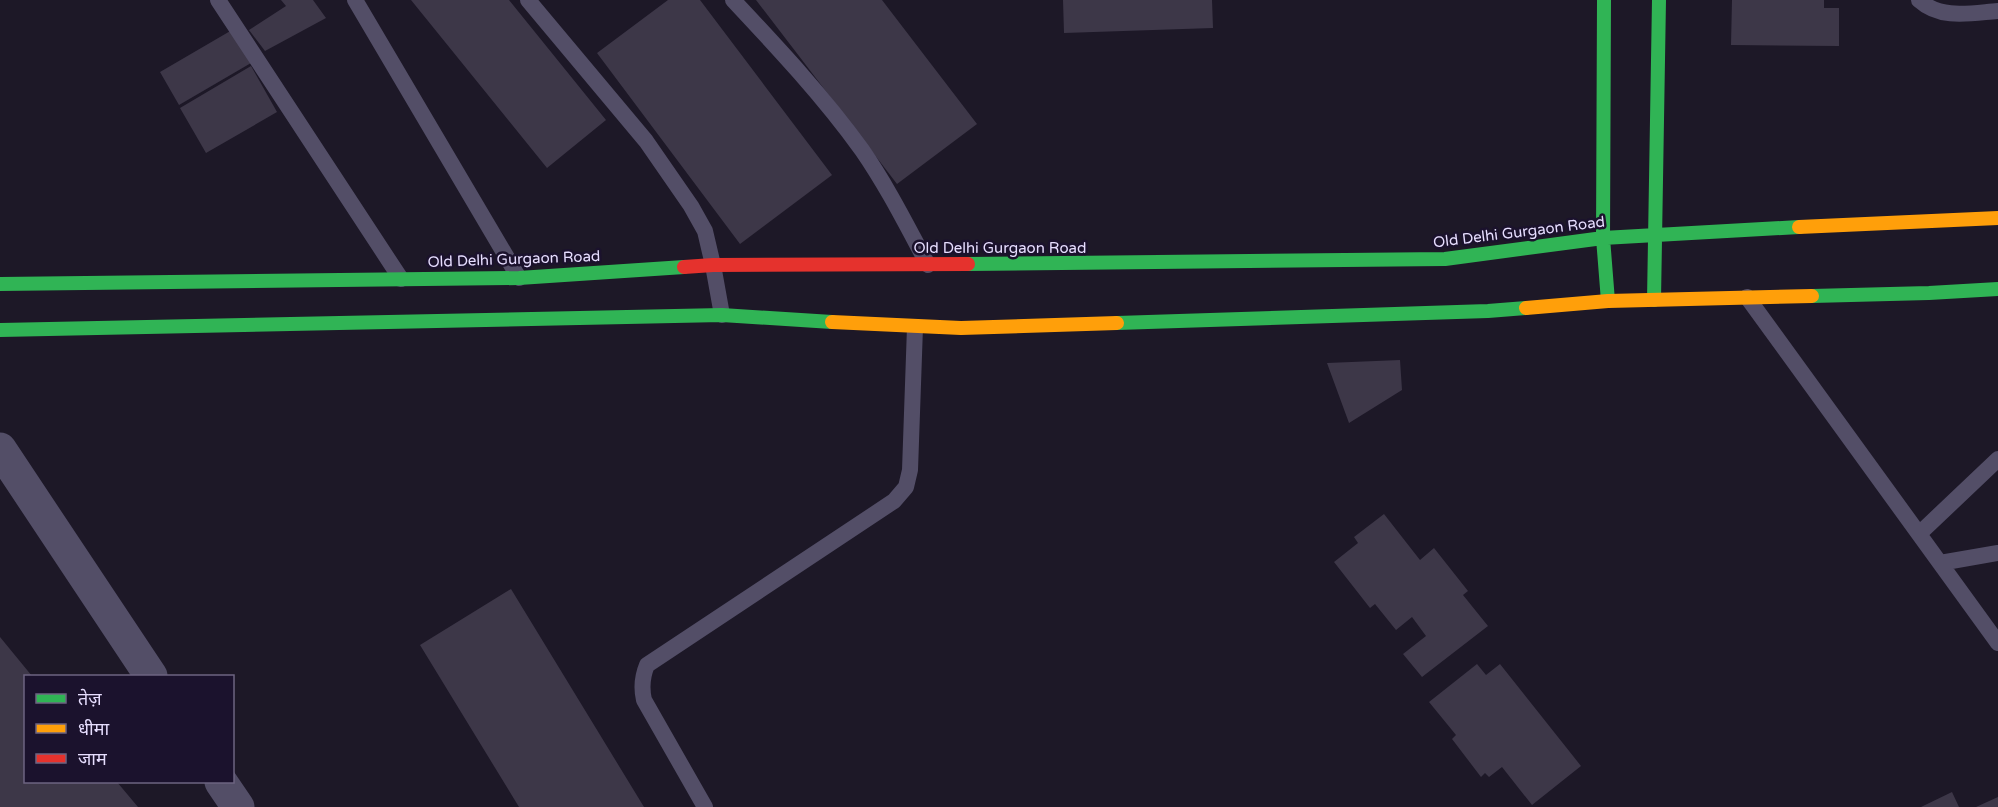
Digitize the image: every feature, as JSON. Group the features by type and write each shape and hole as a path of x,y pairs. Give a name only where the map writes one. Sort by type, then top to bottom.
{"main road":[{"path":"1604,0 1603,238 1608,301"},
{"path":"1654,300 1659,0"},
{"name":"Old Delhi Gurgaon Road","path":"0,284 519,278 713,265 1445,259 1603,238 1656,234 1998,218"},
{"path":"0,330 722,315 915,327 973,328 1488,311 1608,301 1929,293 1998,289"}],"street":[{"path":"0,449 150,675"},
{"path":"222,783 238,807"}],"lane":[{"path":"218,0 401,279"},
{"path":"355,0 519,278"},
{"path":"528,0 646,141 691,206 705,231 722,315"},
{"path":"733,0 812,86 856,142 887,189 928,265"},
{"path":"1919,0 1928,8 1948,14 1998,11"},
{"path":"1747,297 1998,643"},
{"path":"705,807 644,700 643,674 647,665 894,501 906,487 911,456 915,327"},
{"path":"1919,534 1998,459"},
{"path":"1940,563 1998,553"}],"building":[{"path":"281,0 313,0 326,18 265,51 249,30 286,6"},
{"path":"411,0 509,0 606,120 547,168"},
{"path":"668,0 700,0 832,175 740,244 597,53"},
{"path":"756,0 882,0 977,124 897,184"},
{"path":"1063,0 1212,0 1213,28 1064,33"},
{"path":"1732,0 1824,0 1824,8 1839,8 1839,46 1731,45"},
{"path":"232,30 251,63 179,105 160,72"},
{"path":"251,66 277,112 206,153 180,108"},
{"path":"1400,360 1402,390 1349,423 1327,363"},
{"path":"1384,514 1420,560 1434,548 1468,591 1463,595 1488,626 1422,677 1403,654 1426,636 1412,617 1396,630 1375,604 1370,608 1334,562 1358,543 1354,537"},
{"path":"511,589 644,807 519,807 420,645"},
{"path":"0,637 31,675 24,675 24,783 118,783 138,807 0,807"},
{"path":"1477,664 1486,675 1500,664 1581,766 1532,805 1502,767 1489,777 1485,773 1481,777 1452,739 1456,735 1429,702"},
{"path":"1952,792 1959,807 1921,807"},
{"path":"1998,797 1998,807 1976,807"}],"traffic: fast":[{"path":"1604,0 1603,238 1608,301"},
{"path":"1654,300 1659,0"},
{"path":"968,264 1445,259 1603,238 1799,227"},
{"path":"0,284 519,278 684,267"},
{"path":"1812,296 1998,289"},
{"path":"1117,323 1526,308"},
{"path":"0,330 722,315 832,322"}],"traffic: slow":[{"path":"1799,227 1998,218"},
{"path":"1526,308 1608,301 1812,296"},
{"path":"832,322 961,328 1117,323"}],"traffic: jam":[{"path":"684,267 968,264"}]}
